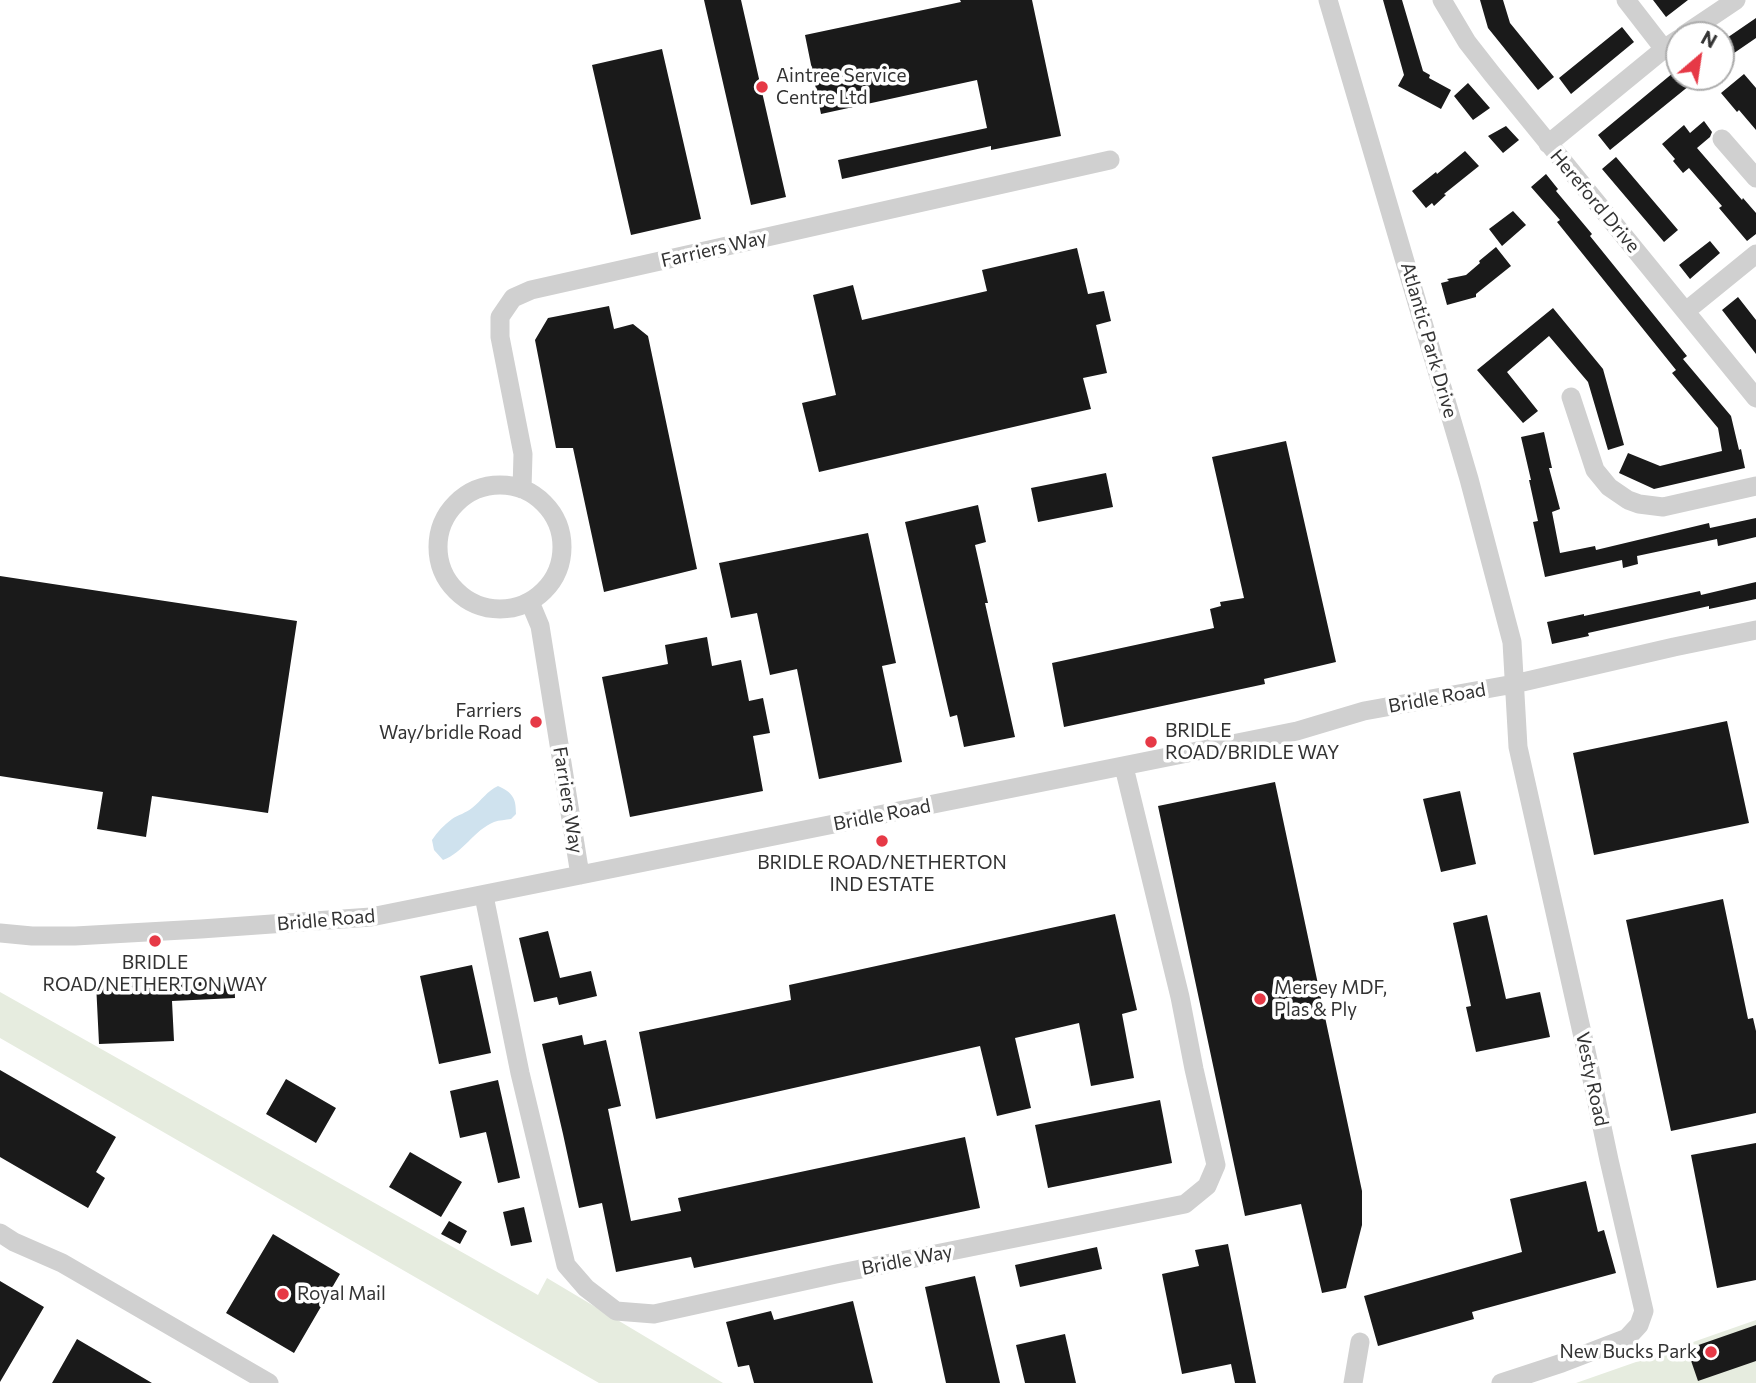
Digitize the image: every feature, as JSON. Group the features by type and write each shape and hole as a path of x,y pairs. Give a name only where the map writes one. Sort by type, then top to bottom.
{"street":[{"name":"Atlantic Park Drive","path":"1328,0 1469,479 1511,642 1514,684"},
{"name":"Hereford Drive","path":"1442,0 1467,42 1756,398"},
{"path":"1626,0 1665,37"},
{"path":"1705,21 1736,0"},
{"path":"1548,144 1665,50"},
{"path":"1721,139 1756,178"},
{"name":"Farriers Way","path":"522,489 523,454 500,337 500,317 513,298 531,290 1110,160"},
{"path":"1686,311 1756,254"},
{"path":"1571,397 1595,470 1609,487 1628,500 1663,507 1756,486"},
{"path":"504,485 522,489 544,503 556,521 561,536 561,558 554,578 547,588 530,601 509,609 492,609 473,603 449,583 439,556 439,534 449,511 466,495 481,488 504,485"},
{"name":"Farriers Way","path":"530,601 540,626 580,875"},
{"name":"Bridle Road","path":"0,933 75,936 371,917 1124,767 1297,731 1364,712 1514,684 1756,631"},
{"name":"Vesty Road","path":"1501,1383 1627,1338 1640,1325 1644,1311 1518,747 1514,684"},
{"name":"Bridle Way","path":"484,896 520,1073 566,1265 586,1288 617,1311 654,1314 836,1274 1185,1204 1207,1186 1216,1165 1180,997 1124,767"},
{"path":"0,1233 62,1263 269,1383"},
{"path":"1353,1383 1360,1342"}],"shaded area":[{"path":"0,992 538,1295 547,1278 723,1383 599,1383 0,1038"},
{"name":"New Bucks Park","path":"1756,1320 1756,1383 1576,1383"}],"water":[{"path":"498,786 513,797 516,814 511,819 496,821 480,830 457,852 443,860 434,850 434,837 449,821 470,810"}],"building":[{"path":"704,0 741,0 786,197 751,205"},
{"path":"960,0 1032,0 1061,136 991,150 991,146 842,179 838,160 987,128 977,80 821,114 805,35 961,2"},
{"path":"1383,0 1402,0 1423,71 1430,75 1429,78 1451,90 1441,109 1398,86 1404,75"},
{"path":"1480,0 1503,0 1510,23 1554,77 1538,90 1488,28"},
{"path":"1653,0 1688,0 1666,17"},
{"path":"1756,18 1756,38 1735,52 1735,32"},
{"path":"1622,27 1634,42 1571,94 1559,78"},
{"path":"662,49 701,219 631,235 592,65"},
{"path":"1744,74 1756,88 1756,130 1721,93 1735,91 1735,81"},
{"path":"1665,80 1665,91 1683,91 1610,150 1598,135"},
{"path":"1468,83 1490,108 1473,120 1454,96"},
{"path":"1704,121 1712,132 1697,148 1756,213 1756,234 1747,241 1719,208 1722,206 1689,168 1683,173 1662,144 1684,125 1690,133"},
{"path":"1506,126 1519,140 1503,153 1488,136"},
{"path":"1465,151 1479,166 1444,194 1446,195 1434,206 1432,203 1426,208 1412,191"},
{"path":"1616,157 1678,230 1664,242 1602,169"},
{"path":"1546,174 1558,189 1556,191 1592,234 1590,236 1687,356 1683,359 1731,416 1745,468 1654,489 1619,473 1628,453 1660,466 1722,451 1718,428 1672,373 1676,370 1557,222 1560,220 1531,187"},
{"path":"1513,211 1526,225 1502,246 1489,229"},
{"path":"1710,241 1720,253 1690,279 1679,265"},
{"path":"1496,247 1511,266 1476,294 1476,297 1447,305 1441,283 1466,275"},
{"path":"1077,248 1088,294 1104,291 1111,321 1096,325 1107,373 1083,378 1091,409 819,472 802,403 836,395 813,295 853,285 862,320 987,291 982,270"},
{"path":"1738,297 1756,320 1756,354 1722,310"},
{"path":"609,306 614,329 633,324 648,336 697,569 604,592 573,448 556,448 535,340 548,318"},
{"path":"1553,308 1603,369 1624,445 1608,450 1588,382 1549,336 1507,372 1538,411 1523,423 1477,370"},
{"path":"1544,432 1552,468 1549,468 1560,509 1552,512 1560,553 1595,546 1596,550 1709,523 1710,528 1756,518 1756,537 1718,546 1717,539 1637,556 1638,564 1623,568 1622,560 1545,577 1533,522 1538,521 1531,480 1521,437"},
{"path":"1286,441 1336,662 1264,679 1265,684 1064,727 1052,663 1214,628 1210,609 1221,606 1220,602 1244,598 1212,457"},
{"path":"1106,473 1113,507 1038,522 1031,488"},
{"path":"978,505 986,542 975,545 1015,737 964,747 957,715 950,717 905,522"},
{"path":"868,533 896,663 882,666 902,762 819,779 797,669 770,675 757,613 731,618 719,563"},
{"path":"0,576 297,621 268,813 152,796 146,837 97,829 103,792 0,776"},
{"path":"1756,582 1756,599 1709,609 1709,606 1588,633 1589,636 1552,644 1547,622 1700,591 1701,595"},
{"path":"707,637 712,666 741,660 749,701 763,698 770,733 753,736 763,791 630,817 602,677 668,664 665,645"},
{"path":"1727,721 1749,823 1594,855 1573,753"},
{"name":"Mersey MDF, Plas & Ply","path":"1275,782 1362,1191 1362,1225 1346,1288 1322,1293 1301,1204 1245,1216 1158,806"},
{"path":"1460,791 1476,864 1441,872 1423,799"},
{"path":"1723,899 1748,1019 1753,1018 1756,1031 1756,1113 1671,1131 1626,920"},
{"path":"1115,914 1137,1010 1122,1014 1134,1078 1091,1086 1079,1023 1015,1038 1031,1108 997,1116 980,1046 656,1119 639,1032 791,1000 789,985"},
{"path":"1487,915 1506,999 1540,992 1550,1037 1476,1052 1466,1007 1471,1006 1453,923"},
{"path":"548,931 560,978 591,971 597,996 559,1005 557,997 534,1002 519,938"},
{"path":"472,965 491,1053 439,1064 420,976"},
{"path":"234,977 235,998 172,1001 174,1041 99,1044 96,983"},
{"path":"582,1035 584,1045 606,1040 621,1106 608,1109 631,1221 681,1211 678,1198 965,1137 980,1208 694,1268 691,1257 616,1272 602,1203 579,1208 542,1044"},
{"path":"0,1070 116,1137 96,1172 105,1178 88,1208 0,1157"},
{"path":"286,1079 336,1108 316,1143 266,1114"},
{"path":"498,1080 520,1178 498,1183 486,1132 460,1138 450,1091"},
{"path":"1160,1100 1172,1163 1048,1188 1035,1125"},
{"path":"1756,1143 1756,1280 1717,1288 1691,1155"},
{"path":"410,1152 462,1182 441,1217 389,1187"},
{"path":"1586,1181 1598,1232 1604,1230 1616,1273 1472,1312 1474,1319 1378,1346 1364,1296 1522,1252 1510,1199"},
{"path":"524,1207 532,1242 511,1246 503,1212"},
{"path":"449,1221 467,1231 460,1244 441,1234"},
{"name":"Royal Mail","path":"273,1234 340,1274 294,1353 226,1313"},
{"path":"1228,1244 1256,1383 1235,1383 1231,1364 1182,1374 1162,1274 1199,1266 1195,1250"},
{"path":"1097,1247 1102,1269 1020,1287 1015,1265"},
{"path":"975,1276 1000,1383 946,1383 925,1287"},
{"path":"0,1281 44,1307 0,1382"},
{"path":"853,1301 873,1383 754,1383 749,1365 738,1367 726,1322 771,1311 774,1320"},
{"path":"1756,1325 1756,1361 1698,1381 1687,1349"},
{"path":"1065,1334 1076,1383 1025,1383 1016,1345"},
{"path":"77,1339 152,1383 52,1383"}],"place":[{"name":"Aintree Service Centre Ltd","path":"762,87"},
{"name":"Farriers Way/bridle Road","path":"536,722"},
{"name":"BRIDLE ROAD/BRIDLE WAY","path":"1151,742"},
{"name":"BRIDLE ROAD/NETHERTON IND ESTATE","path":"882,841"},
{"name":"BRIDLE ROAD/NETHERTON WAY","path":"155,941"},
{"name":"Mersey MDF, Plas & Ply","path":"1260,999"},
{"name":"Royal Mail","path":"283,1294"},
{"name":"New Bucks Park","path":"1711,1352"}]}
